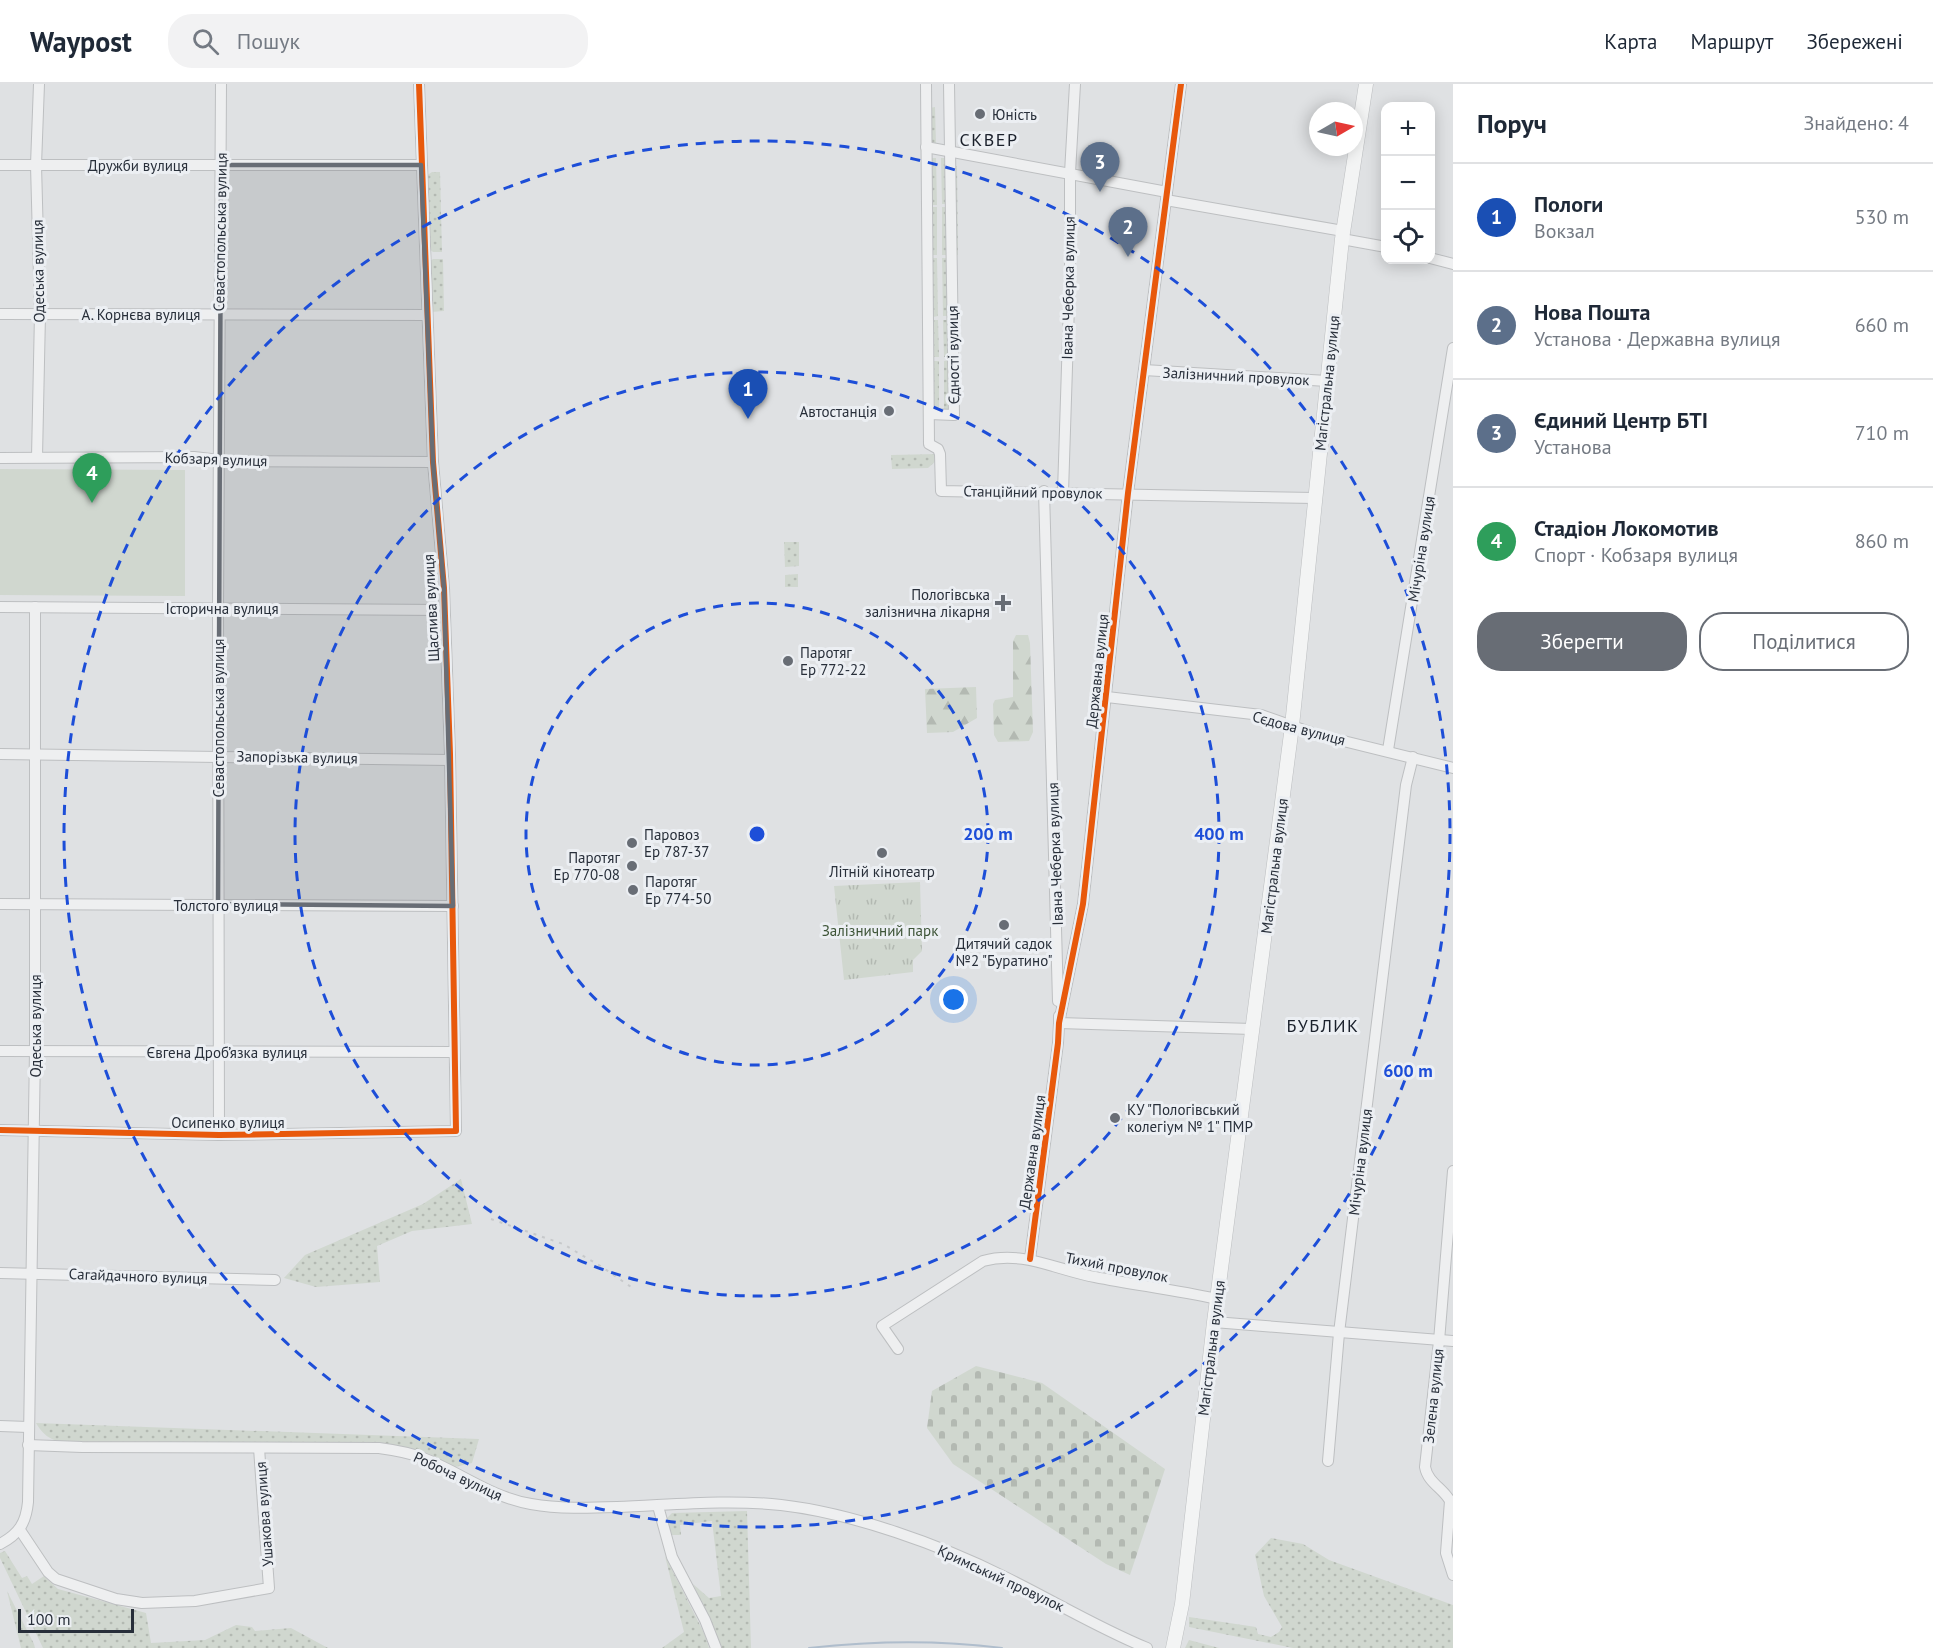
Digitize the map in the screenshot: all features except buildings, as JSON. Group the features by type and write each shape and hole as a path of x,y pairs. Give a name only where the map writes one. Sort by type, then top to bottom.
{"main road":[{"name":"Магістральна вулиця","path":"1173,1648 1184,1583 1214,1322 1292,726 1342,235 1366,84"}],"street":[{"name":"Одеська вулиця","path":"37,457 40,314 36,165 39,84"},
{"name":"Севастопольська вулиця","path":"219,1135 218,314 221,84"},
{"name":"Щаслива вулиця","path":"419,84 433,462 444,610 450,760 456,1131"},
{"name":"Єдності вулиця","path":"926,84 929,414 954,415 949,84"},
{"name":"Івана Чеберка вулиця","path":"1063,492 1070,262 1070,173 1075,84"},
{"name":"Державна вулиця","path":"1030,1259 1059,1023 1082,913 1128,493 1181,84"},
{"path":"926,147 1070,173 1381,246"},
{"name":"Дружби вулиця","path":"0,165 421,165"},
{"path":"1435,259 1453,264"},
{"name":"А. Корнєва вулиця","path":"0,314 427,315"},
{"name":"Мічуріна вулиця","path":"1388,750 1453,348"},
{"name":"Залізничний провулок","path":"1144,370 1327,381"},
{"name":"Станційний провулок","path":"929,414 929,444 938,449 940,454 940,491 1044,491 1315,498"},
{"name":"Кобзаря вулиця","path":"0,458 433,462"},
{"name":"Івана Чеберка вулиця","path":"1044,491 1059,1023"},
{"name":"Історична вулиця","path":"0,607 444,610"},
{"name":"Одеська вулиця","path":"20,1530 27,1510 34,1130 35,607"},
{"name":"Сєдова вулиця","path":"1107,697 1262,715 1315,734 1388,750 1453,768"},
{"name":"Запорізька вулиця","path":"0,754 450,760"},
{"name":"Мічуріна вулиця","path":"1328,1461 1340,1333 1405,796 1413,757"},
{"name":"Толстого вулиця","path":"0,904 453,906"},
{"path":"1059,1023 1252,1029"},
{"name":"Євгена Дроб’язка вулиця","path":"0,1050 454,1052"},
{"name":"Осипенко вулиця","path":"0,1130 219,1135 456,1131"},
{"name":"Зелена вулиця","path":"1453,1171 1439,1341 1425,1467 1432,1481 1450,1501 1446,1553 1453,1575"},
{"name":"Тихий провулок","path":"898,1349 882,1326 983,1261 1009,1256 1030,1259 1095,1277 1217,1299"},
{"name":"Сагайдачного вулиця","path":"0,1273 275,1280"},
{"path":"1214,1322 1453,1341"},
{"path":"0,1426 28,1427"},
{"name":"Робоча вулиця","path":"28,1445 359,1447 398,1450 424,1458 486,1491 516,1501 567,1508 780,1505"},
{"name":"Ушакова вулиця","path":"20,1530 48,1572 56,1579 116,1599 142,1603 188,1602 269,1588 259,1448"},
{"name":"Кримський провулок","path":"780,1505 843,1517 954,1554 1147,1648"},
{"path":"658,1506 672,1557 705,1620 716,1648"},
{"path":"0,1544 20,1530"}],"highlighted area":[{"path":"221,165 421,165 433,462 444,588 453,906 218,904"}],"green space":[{"path":"935,107 936,144 931,144 930,108"},
{"path":"931,158 936,158 937,205 932,205"},
{"path":"941,158 946,158 947,204 942,204"},
{"path":"954,166 957,166 958,255 955,255"},
{"path":"432,172 440,172 442,252 433,252 429,249 426,176"},
{"path":"932,207 937,207 937,255 932,255"},
{"path":"942,207 947,207 948,255 942,255"},
{"path":"933,258 937,258 938,316 933,317"},
{"path":"942,258 948,258 948,316 943,316"},
{"path":"443,259 444,311 431,312 430,261"},
{"path":"933,320 938,320 939,357 934,357"},
{"path":"943,320 948,320 949,357 944,357"},
{"path":"949,360 950,409 944,409 944,361"},
{"path":"934,361 939,361 939,409 934,409"},
{"path":"937,454 937,460 928,468 892,469 891,455"},
{"path":"0,469 185,470 185,596 0,595"},
{"path":"784,542 799,542 799,566 785,567"},
{"path":"798,574 798,587 785,587 785,575"},
{"path":"1016,635 1028,635 1030,643 1033,732 1029,741 998,742 994,735 993,704 995,700 1013,697 1013,641"},
{"path":"976,687 977,718 953,732 927,733 925,689"},
{"name":"Залізничний парк","path":"920,882 922,951 913,960 913,972 844,980 834,886"},
{"path":"461,1179 472,1224 412,1231 377,1246 380,1282 316,1287 284,1278 305,1255 423,1204"},
{"path":"976,1366 1042,1383 1165,1469 1130,1575 1106,1564 953,1464 927,1428 932,1391"},
{"path":"36,1423 479,1439 472,1463 455,1467 429,1454 392,1445 72,1444 51,1438 43,1433"},
{"path":"747,1511 751,1648 721,1648 693,1584 709,1598 721,1596 712,1521 680,1525 681,1535 671,1535 667,1518 672,1513"},
{"path":"1271,1538 1303,1544 1329,1560 1453,1605 1453,1648 1293,1648 1189,1627 1189,1617 1256,1627 1258,1634 1271,1637 1279,1632 1282,1627 1264,1596 1255,1555"},
{"path":"5,1551 22,1578 27,1576 32,1584 44,1576 58,1589 146,1613 151,1643 205,1640 236,1625 252,1627 255,1631 291,1628 328,1648 43,1648 0,1558 0,1553"},
{"path":"665,1556 705,1635 709,1648 662,1648 684,1632"},
{"path":"7,1591 34,1644 35,1648 21,1648"},
{"path":"1189,1640 1219,1648 1185,1648"}],"waterway":[{"path":"809,1648 906,1642 1002,1648"}],"railway":[{"path":"491,1219 563,1244 634,1289"}],"cycle path":[{"path":"0,1130 219,1135 456,1131 450,754 444,588 433,462 419,84"},
{"path":"1030,1259 1059,1023 1083,904 1128,493 1181,84"}],"place":[{"name":"Юність","path":"980,114"},
{"name":"Єдиний Центр БТІ","path":"1100,192"},
{"name":"Нова Пошта","path":"1128,257"},
{"name":"Автостанція","path":"889,411"},
{"name":"Пологи","path":"748,419"},
{"name":"Стадіон Локомотив","path":"92,503"},
{"name":"Пологівська залізнична лікарня","path":"1003,603"},
{"name":"Паротяг Ер 772-22","path":"788,661"},
{"name":"Паровоз Ер 787-37","path":"632,843"},
{"name":"Літній кінотеатр","path":"882,853"},
{"name":"Паротяг Ер 770-08","path":"632,866"},
{"name":"Паротяг Ер 774-50","path":"633,890"},
{"name":"Дитячий садок №2 \"Буратино\"","path":"1004,925"},
{"name":"КУ \"Пологівський колегіум № 1\" ПМР","path":"1115,1118"}],"district":[{"name":"СКВЕР","path":"989,139"},
{"name":"БУБЛИК","path":"1323,1025"}]}
